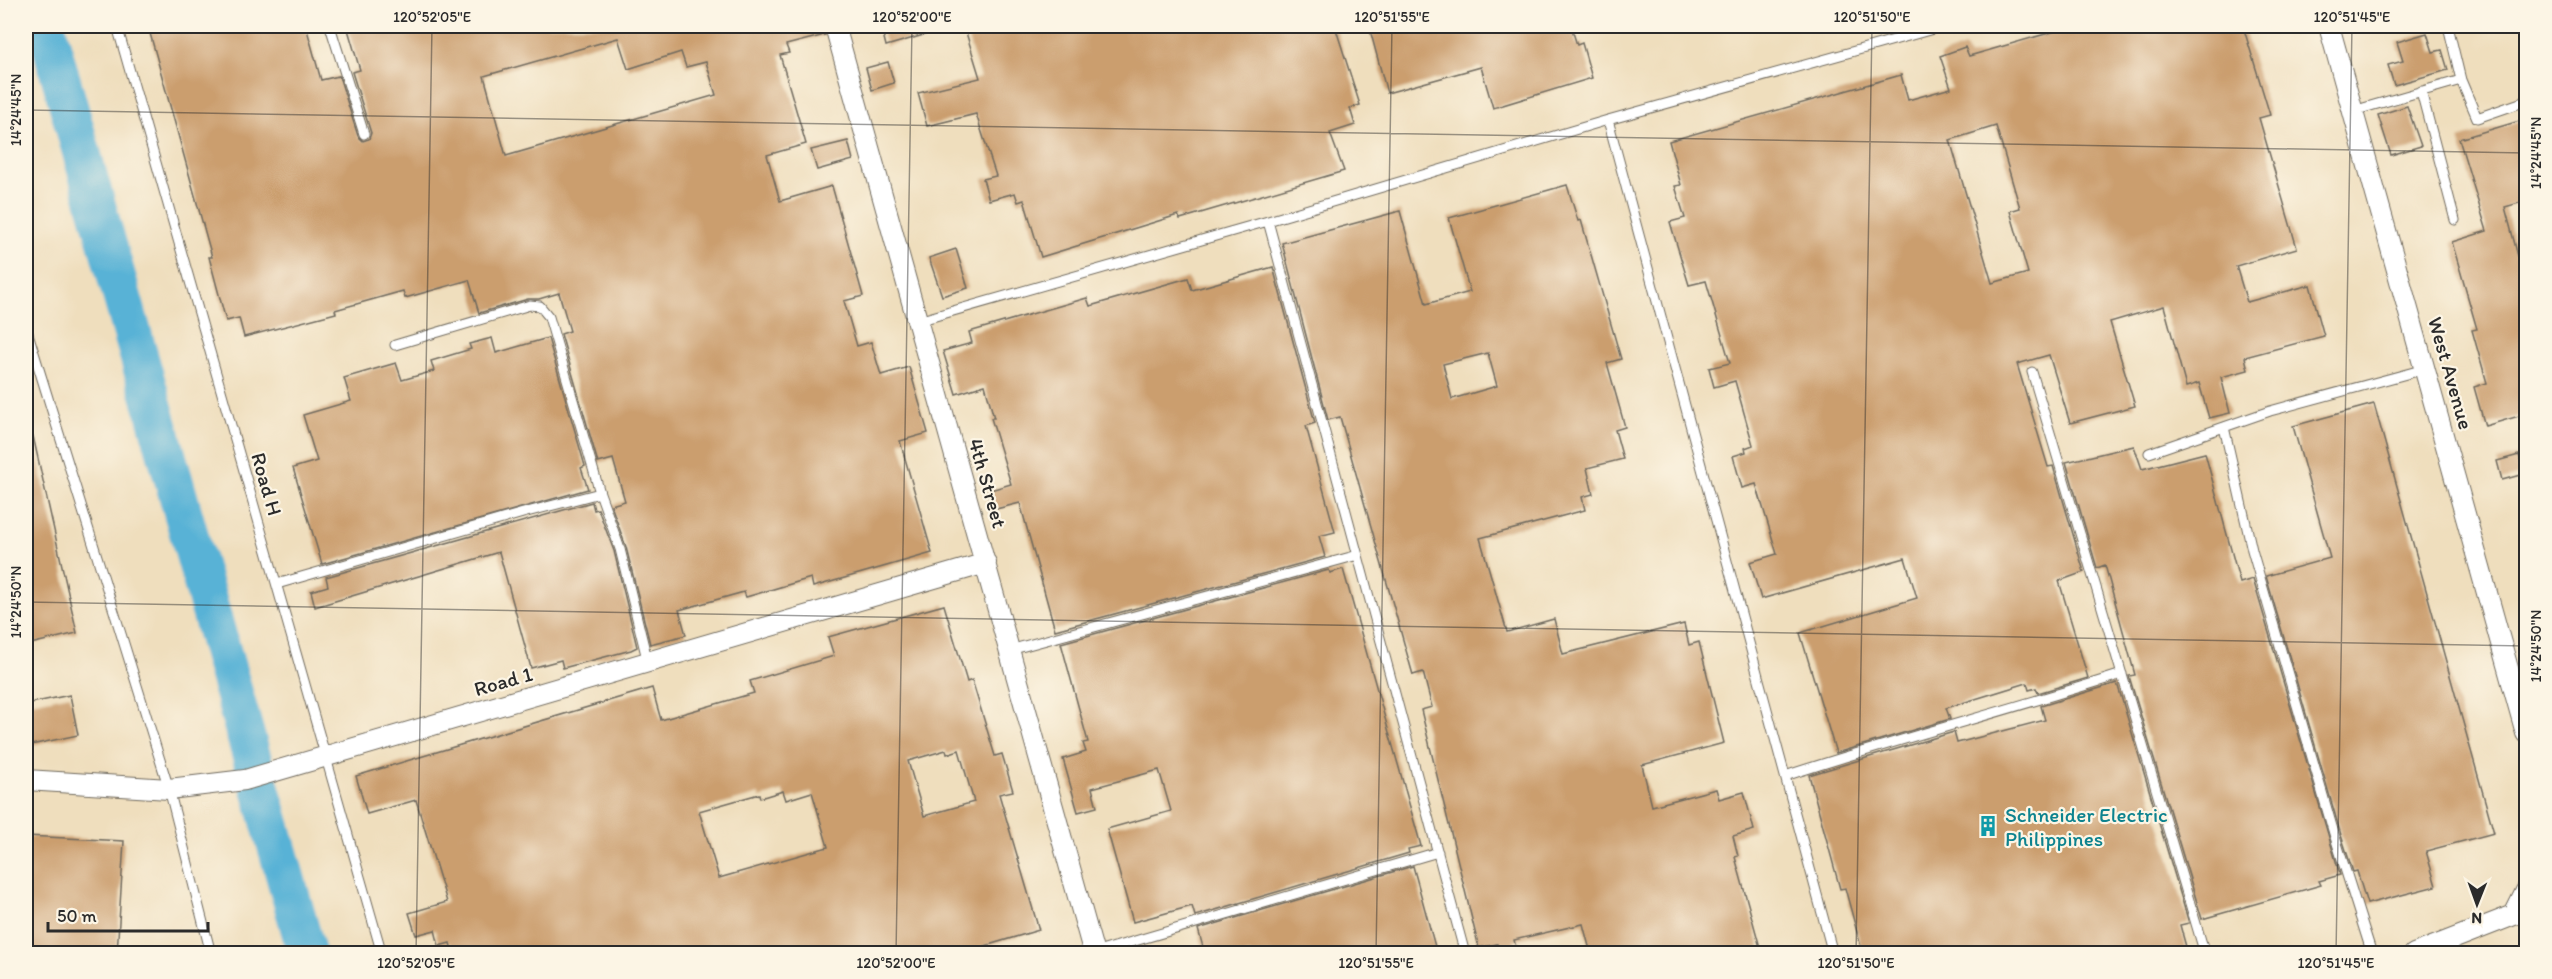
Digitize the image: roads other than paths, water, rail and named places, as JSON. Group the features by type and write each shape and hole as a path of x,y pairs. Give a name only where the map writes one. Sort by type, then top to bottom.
{"street":[{"name":"4th Street","path":"835,26 1094,953"},
{"name":"West Avenue","path":"2329,26 2526,733"},
{"name":"Road 1","path":"26,780 169,789 245,780 327,758 986,563"},
{"path":"2414,954 2520,913 2526,891"}],"lane":[{"name":"Road H","path":"117,26 382,954"},
{"path":"330,26 364,134"},
{"path":"1902,26 1906,37"},
{"path":"918,321 1268,221 1608,120 1944,26"},
{"path":"2448,26 2461,80 2477,118 2526,101"},
{"path":"2353,111 2461,80"},
{"path":"2421,91 2455,220"},
{"path":"1608,120 1833,954"},
{"path":"1268,221 1465,954"},
{"path":"395,345 530,305 540,306 549,317 600,493 620,549 648,663"},
{"path":"26,327 30,361 169,789 212,954"},
{"path":"2149,453 2270,411 2425,369"},
{"path":"2032,372 2205,954"},
{"path":"2224,427 2252,550 2334,837 2372,954"},
{"path":"277,585 533,510 600,493"},
{"path":"1010,650 1358,555"},
{"path":"1785,776 1880,745 1958,725 2122,674"},
{"path":"1094,953 1438,852"}],"waterway":[{"path":"46,26 307,954"}],"place":[{"name":"Schneider Electric Philippines","path":"1988,826"}]}
